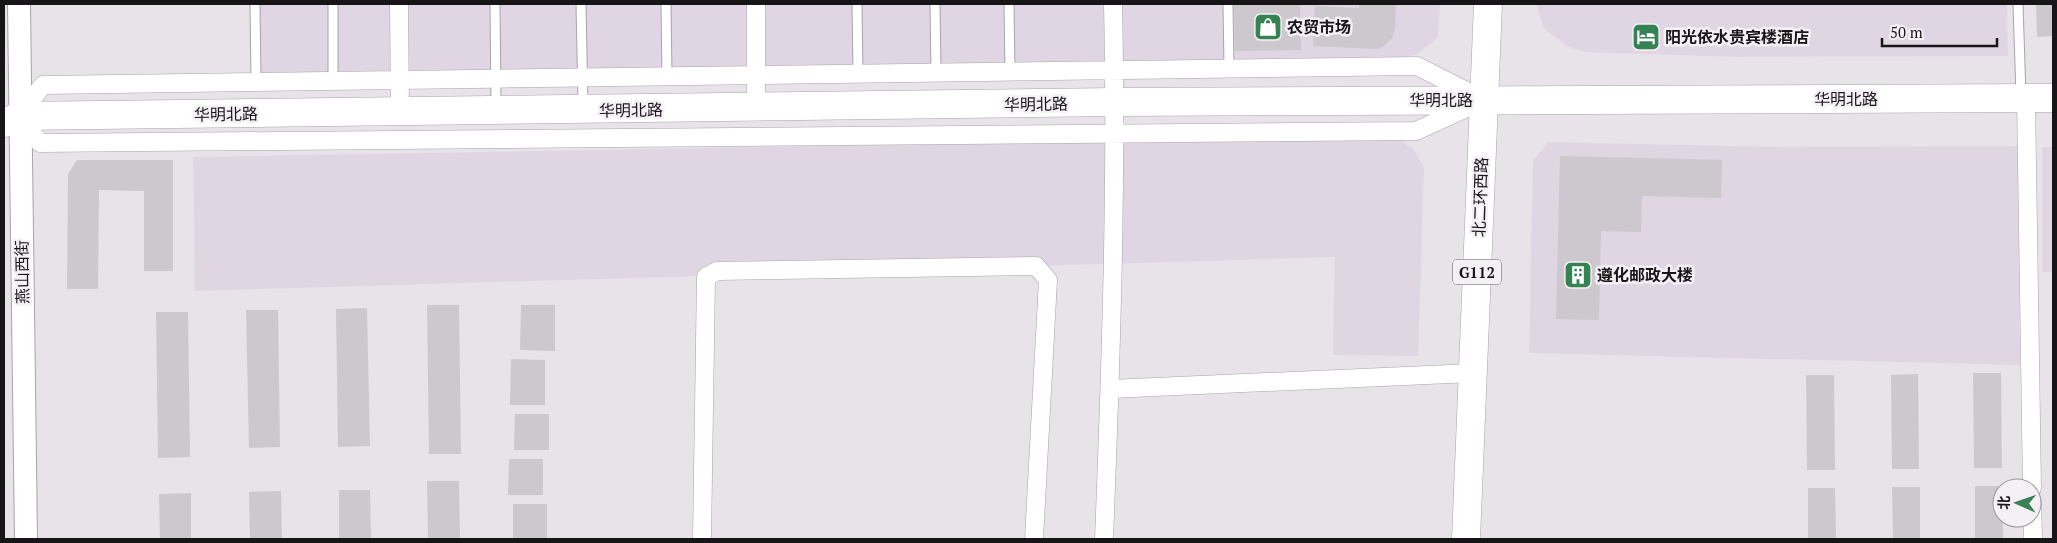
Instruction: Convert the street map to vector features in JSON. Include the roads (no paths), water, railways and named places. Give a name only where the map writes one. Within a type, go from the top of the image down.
[{"type":"main road","name":"北二环西路","points":[[1466,539],[1488,4]]},
{"type":"main road","name":"华明北路","points":[[9,116],[1115,102],[2053,98]]},
{"type":"street","name":"燕山西街","points":[[19,4],[9,116],[26,539]]},
{"type":"street","points":[[399,4],[400,112]]},
{"type":"street","points":[[756,4],[756,108]]},
{"type":"street","points":[[1104,539],[1110,389],[1115,133],[1113,4]]},
{"type":"street","points":[[1417,66],[1484,100],[1416,131],[40,142],[9,116],[43,85],[1417,66]]},
{"type":"street","points":[[2023,98],[2032,478]]},
{"type":"street","points":[[702,539],[706,277],[718,271],[1036,266],[1048,280],[1034,539]]},
{"type":"street","points":[[1110,389],[1473,373]]},
{"type":"lane","points":[[255,4],[256,82]]},
{"type":"lane","points":[[332,4],[332,81]]},
{"type":"lane","points":[[495,4],[496,111]]},
{"type":"lane","points":[[581,4],[583,110]]},
{"type":"lane","points":[[666,4],[668,77]]},
{"type":"lane","points":[[857,4],[858,74]]},
{"type":"lane","points":[[935,4],[936,73]]},
{"type":"lane","points":[[1009,4],[1010,72]]},
{"type":"lane","points":[[1228,4],[1229,69]]},
{"type":"lane","points":[[2018,4],[2023,98]]},
{"type":"place","name":"农贸市场","points":[[1268,27]]},
{"type":"place","name":"阳光依水贵宾楼酒店","points":[[1646,37]]},
{"type":"place","name":"遵化邮政大楼","points":[[1578,275]]}]
